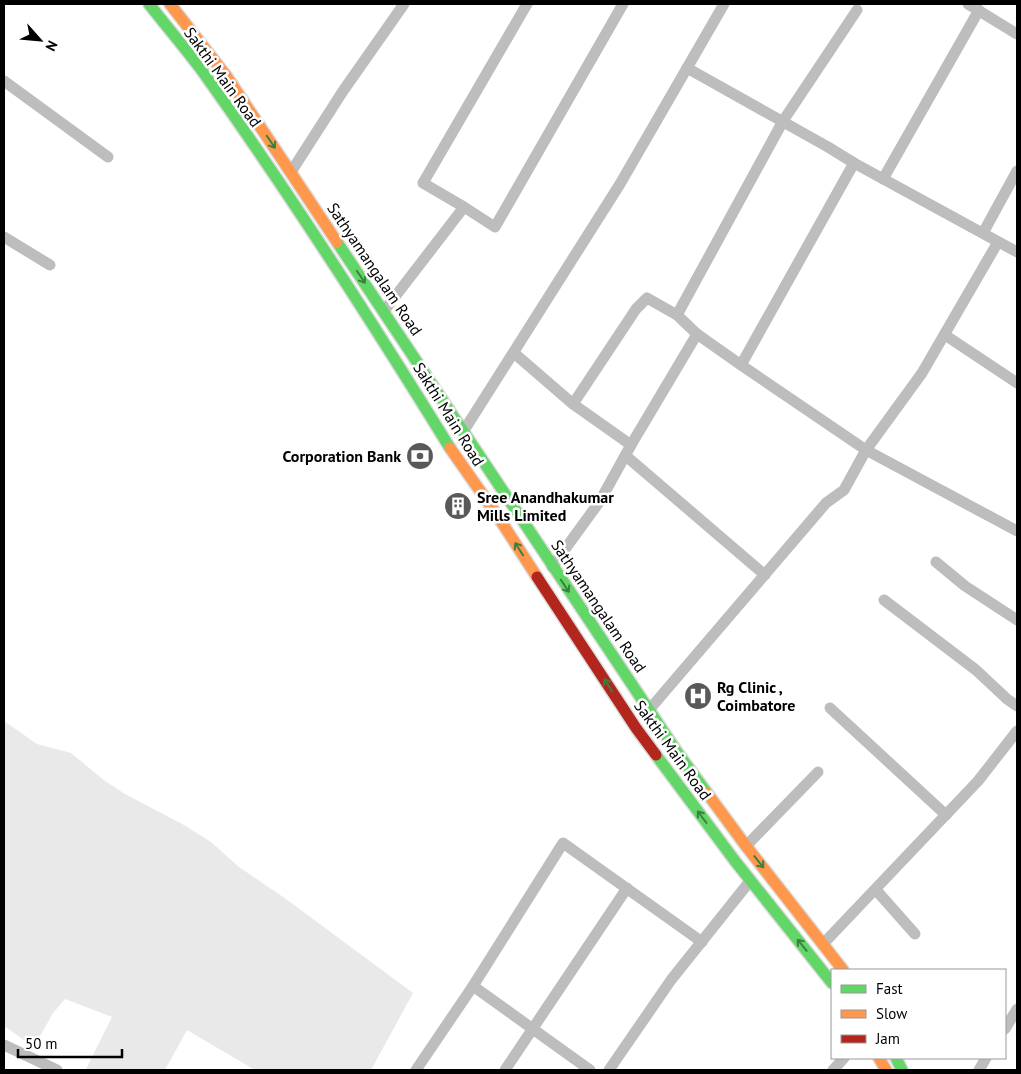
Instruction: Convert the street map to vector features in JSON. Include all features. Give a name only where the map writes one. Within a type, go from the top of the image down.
[{"type":"highway","name":"Sakthi Main Road","points":[[149,4],[202,71],[279,183],[376,328],[452,452],[497,515],[649,746],[750,881],[831,982]]},
{"type":"highway","name":"Sathyamangalam Road","points":[[170,4],[227,77],[552,567],[664,732],[746,846],[842,969]]},
{"type":"highway","points":[[649,746],[664,732]]},
{"type":"highway","points":[[880,1059],[886,1070]]},
{"type":"street","points":[[291,172],[342,91],[404,4]]},
{"type":"street","points":[[526,4],[422,184],[495,227],[622,4]]},
{"type":"street","points":[[463,432],[620,184],[724,4]]},
{"type":"street","points":[[968,4],[1017,34]]},
{"type":"street","points":[[677,315],[783,121],[857,10]]},
{"type":"street","points":[[883,179],[979,10]]},
{"type":"street","points":[[688,68],[854,163],[1017,252]]},
{"type":"street","points":[[4,81],[108,157]]},
{"type":"street","points":[[741,365],[854,163]]},
{"type":"street","points":[[983,233],[1017,171]]},
{"type":"street","points":[[384,312],[464,207]]},
{"type":"street","points":[[4,237],[50,265]]},
{"type":"street","points":[[650,710],[826,503],[844,490],[866,450],[922,373],[998,242]]},
{"type":"street","points":[[573,404],[636,309],[647,298],[677,315],[697,334],[866,450],[1017,531]]},
{"type":"street","points":[[552,567],[600,501],[697,334]]},
{"type":"street","points":[[945,335],[1017,383]]},
{"type":"street","points":[[514,353],[629,450],[765,574]]},
{"type":"street","points":[[936,562],[965,586],[1017,620]]},
{"type":"street","points":[[884,600],[976,670],[1017,706]]},
{"type":"street","points":[[830,708],[946,815]]},
{"type":"street","points":[[824,944],[978,781],[1017,731]]},
{"type":"street","points":[[746,846],[818,772]]},
{"type":"street","points":[[416,1070],[473,986],[563,843],[702,942]]},
{"type":"street","points":[[609,1070],[671,980],[750,881]]},
{"type":"street","points":[[505,1070],[627,888]]},
{"type":"street","points":[[876,890],[915,934]]},
{"type":"street","points":[[473,986],[590,1070]]},
{"type":"street","points":[[1006,1027],[1017,1009]]},
{"type":"street","points":[[4,1045],[57,1070]]},
{"type":"street","points":[[833,1070],[843,1059]]},
{"type":"street","points":[[979,1070],[985,1059]]},
{"type":"shaded area","points":[[4,721],[37,744],[71,753],[105,781],[125,794],[184,825],[211,842],[239,867],[286,899],[413,993],[371,1070],[255,1070],[187,1030],[165,1070],[88,1070],[86,1069],[112,1017],[65,999],[53,1013],[34,1047],[4,1026]]},
{"type":"traffic: fast","points":[[149,4],[203,72],[299,211],[450,448]]},
{"type":"traffic: fast","points":[[337,242],[677,752],[707,793]]},
{"type":"traffic: fast","points":[[656,755],[735,861],[831,982]]},
{"type":"traffic: fast","points":[[896,1059],[902,1070]]},
{"type":"traffic: slow","points":[[170,4],[227,77],[337,242]]},
{"type":"traffic: slow","points":[[450,448],[497,515],[537,577]]},
{"type":"traffic: slow","points":[[707,793],[842,969]]},
{"type":"traffic: slow","points":[[880,1059],[886,1070]]},
{"type":"traffic: jam","points":[[537,577],[636,728],[656,755]]},
{"type":"place","name":"Corporation Bank","points":[[420,456]]},
{"type":"place","name":"Sree Anandhakumar Mills Limited","points":[[458,506]]},
{"type":"place","name":"Rg Clinic , Coimbatore","points":[[698,696]]}]
